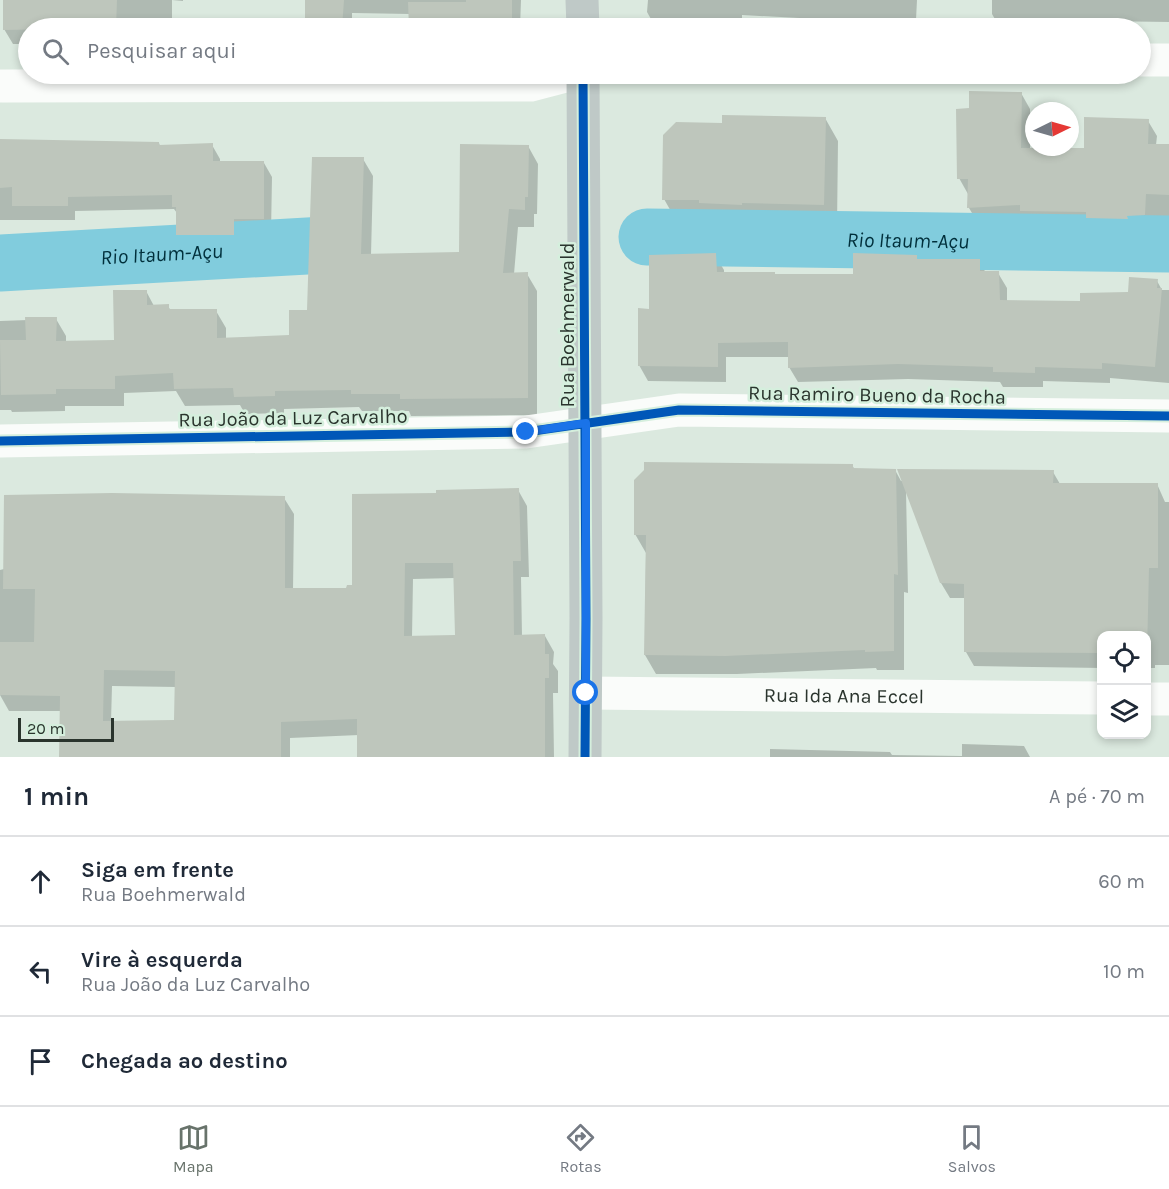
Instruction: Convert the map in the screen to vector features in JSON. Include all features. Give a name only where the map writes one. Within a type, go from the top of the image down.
[{"type":"main road","points":[[582,0],[583,18]]},
{"type":"main road","name":"Rua Boehmerwald","points":[[583,84],[586,423],[585,757]]},
{"type":"street","points":[[1151,60],[1169,60]]},
{"type":"street","points":[[0,86],[535,84]]},
{"type":"street","name":"Rua Ramiro Bueno da Rocha","points":[[586,423],[679,410],[1169,416]]},
{"type":"street","name":"Rua João da Luz Carvalho","points":[[0,441],[526,432],[586,423]]},
{"type":"street","name":"Rua Ida Ana Eccel","points":[[586,693],[1097,698]]},
{"type":"street","points":[[1151,699],[1169,699]]},
{"type":"building","points":[[3,0],[117,0],[116,18],[18,18],[18,30],[3,30]]},
{"type":"building","points":[[305,0],[344,0],[343,18],[305,18]]},
{"type":"building","points":[[466,0],[512,0],[512,18],[409,18],[408,2],[466,2]]},
{"type":"building","points":[[969,91],[1022,92],[1021,148],[1025,148],[1025,156],[1079,156],[1079,148],[1084,148],[1084,117],[1149,119],[1148,144],[1169,144],[1169,195],[1146,194],[1145,215],[1127,216],[1128,219],[1086,218],[1086,212],[1020,211],[1020,205],[967,208],[968,179],[957,179],[956,109],[969,108]]},
{"type":"building","points":[[722,115],[826,117],[824,205],[742,203],[742,205],[699,203],[699,200],[662,200],[663,135],[676,122],[722,123]]},
{"type":"building","points":[[0,139],[159,142],[159,145],[213,143],[213,161],[264,161],[264,219],[234,219],[234,235],[176,235],[176,207],[172,207],[172,195],[68,197],[68,206],[12,206],[12,187],[0,188]]},
{"type":"building","points":[[460,144],[529,145],[528,197],[525,197],[525,210],[509,209],[503,273],[528,272],[528,398],[400,399],[400,394],[351,394],[351,390],[275,391],[275,396],[234,397],[233,388],[174,389],[173,373],[115,376],[115,389],[56,389],[56,394],[1,395],[0,340],[26,340],[25,317],[57,317],[56,341],[114,340],[113,290],[147,290],[147,305],[169,304],[169,309],[217,309],[217,338],[289,335],[289,310],[307,310],[312,157],[364,157],[361,254],[459,252]]},
{"type":"building","points":[[716,253],[717,272],[775,272],[775,274],[853,274],[853,253],[917,255],[917,259],[980,259],[980,271],[999,271],[1000,300],[1080,301],[1080,293],[1128,292],[1129,277],[1158,279],[1157,288],[1162,288],[1155,367],[1102,363],[1102,369],[1035,367],[1035,373],[993,372],[993,367],[898,364],[788,368],[788,342],[718,343],[718,367],[638,366],[638,308],[649,309],[649,255]]},
{"type":"building","points":[[644,462],[853,464],[853,468],[896,469],[898,575],[894,574],[894,651],[865,652],[865,650],[725,656],[644,655],[646,535],[634,535],[634,480],[644,470]]},
{"type":"building","points":[[897,469],[1054,470],[1053,483],[1158,483],[1158,568],[1149,568],[1148,631],[1097,631],[1097,653],[964,652],[964,584],[940,583]]},
{"type":"building","points":[[519,488],[521,561],[513,561],[514,635],[545,634],[545,654],[549,654],[549,678],[545,678],[545,757],[357,757],[357,719],[281,722],[281,757],[59,757],[60,696],[0,695],[0,642],[34,642],[35,589],[3,589],[4,495],[112,493],[285,496],[285,588],[346,588],[347,585],[352,585],[352,494],[436,493],[436,490]],"holes":[[[405,563],[453,563],[455,635],[404,636]],[[104,670],[175,671],[174,720],[103,721]]]},
{"type":"waterway","name":"Rio Itaum-Açu","points":[[647,237],[1169,244]]},
{"type":"waterway","name":"Rio Itaum-Açu","points":[[0,263],[325,245]]},
{"type":"cycle path","points":[[583,84],[585,757]]},
{"type":"cycle path","points":[[0,441],[526,432],[679,410],[1169,416]]},
{"type":"route","points":[[526,432],[586,423],[586,693]]}]
